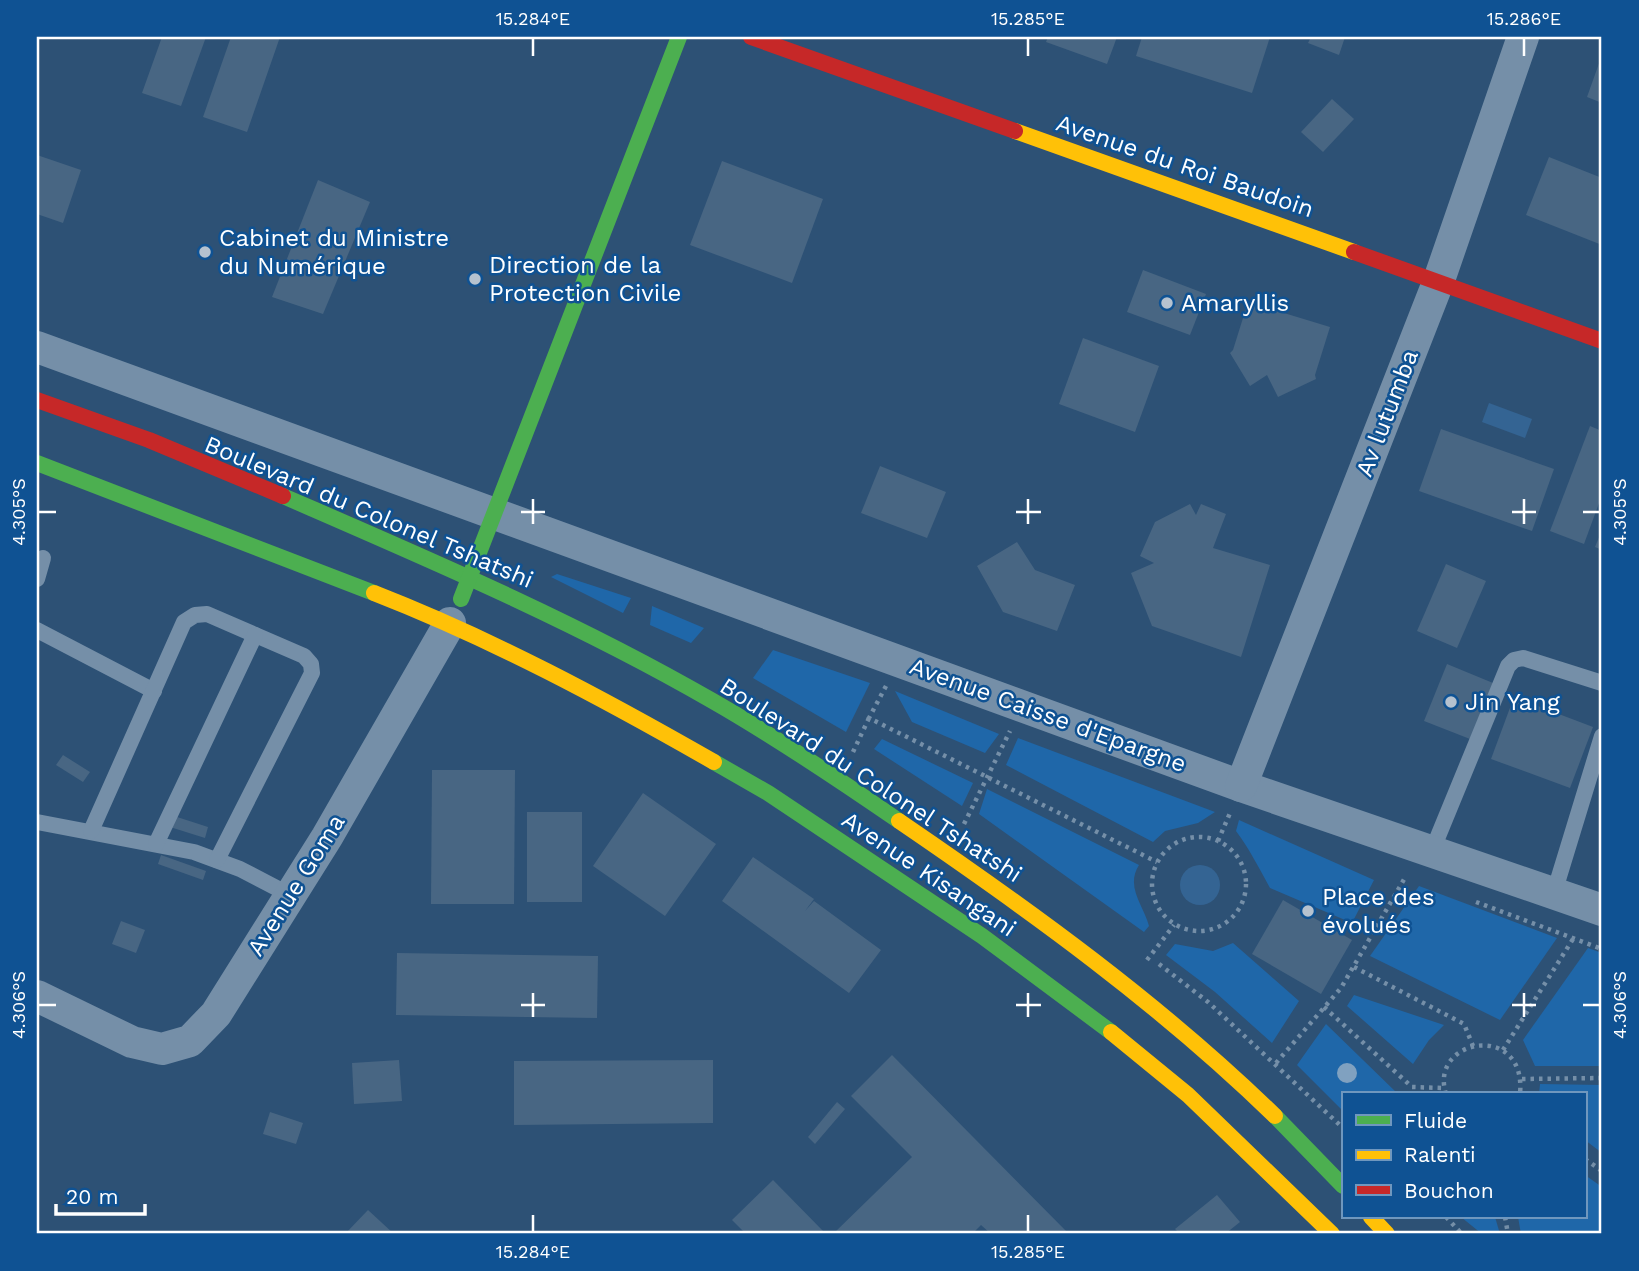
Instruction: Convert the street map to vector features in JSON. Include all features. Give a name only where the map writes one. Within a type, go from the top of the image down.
[{"type":"street","name":"Avenue Goma","points":[[37,996],[132,1042],[162,1049],[190,1041],[216,1014],[290,895],[450,623],[472,577],[678,37]]},
{"type":"street","name":"Avenue du Roi Baudoin","points":[[751,37],[1438,280],[1602,341]]},
{"type":"street","name":"Av lutumba","points":[[1242,801],[1438,280],[1523,37]]},
{"type":"street","name":"Avenue Caisse d'Epargne","points":[[37,347],[496,513],[1242,801],[1432,852],[1602,910]]},
{"type":"street","name":"Boulevard du Colonel Tshatshi","points":[[37,400],[261,486],[472,577],[608,645],[760,729],[1047,922],[1128,985],[1283,1120],[1342,1185]]},
{"type":"street","points":[[37,463],[450,623]]},
{"type":"street","name":"Avenue Kisangani","points":[[450,623],[625,711],[768,793],[982,936],[1075,1003],[1188,1095],[1332,1234]]},
{"type":"street","points":[[1372,1218],[1387,1234]]},
{"type":"lane","points":[[37,579],[43,558]]},
{"type":"lane","points":[[91,831],[184,622],[195,615],[207,614],[304,656],[311,663],[312,673],[217,860]]},
{"type":"lane","points":[[37,630],[154,691]]},
{"type":"lane","points":[[156,844],[255,635]]},
{"type":"lane","points":[[1432,852],[1508,666],[1514,660],[1523,658],[1602,683]]},
{"type":"lane","points":[[1555,893],[1602,736]]},
{"type":"lane","points":[[37,822],[156,844],[217,860],[290,895]]},
{"type":"path","points":[[888,681],[869,718],[1157,862]]},
{"type":"path","points":[[998,726],[1024,735]]},
{"type":"path","points":[[962,827],[1011,731]]},
{"type":"path","points":[[1218,806],[1242,801]]},
{"type":"path","points":[[1206,837],[1230,848],[1244,868],[1247,881],[1241,906],[1224,925],[1199,931],[1174,925],[1156,906],[1152,893],[1151,881],[1157,862],[1169,847],[1180,840],[1206,837]]},
{"type":"path","points":[[1276,1063],[1354,967],[1405,875],[1418,880]]},
{"type":"path","points":[[1470,900],[1602,949]]},
{"type":"path","points":[[1128,985],[1174,925]]},
{"type":"path","points":[[1503,1051],[1573,939]]},
{"type":"path","points":[[1149,957],[1208,1002],[1342,1127]]},
{"type":"path","points":[[1354,967],[1464,1024],[1473,1046]]},
{"type":"path","points":[[1324,1007],[1412,1087],[1444,1088]]},
{"type":"path","points":[[1445,1092],[1444,1073],[1452,1059],[1473,1046],[1494,1046],[1503,1051],[1517,1065],[1522,1079],[1520,1092]]},
{"type":"path","points":[[1522,1079],[1602,1078]]},
{"type":"path","points":[[1586,1160],[1602,1171]]},
{"type":"path","points":[[1447,1218],[1462,1234]]},
{"type":"shaded area","points":[[1489,403],[1532,419],[1525,438],[1482,422]]},
{"type":"shaded area","points":[[557,574],[631,598],[623,613],[551,577]]},
{"type":"shaded area","points":[[652,606],[704,628],[691,643],[650,625]]},
{"type":"shaded area","points":[[773,650],[870,683],[846,732],[753,678]]},
{"type":"shaded area","points":[[895,691],[999,734],[985,753],[912,722]]},
{"type":"shaded area","points":[[1018,738],[1215,812],[1198,823],[1165,831],[1153,842],[1006,765]]},
{"type":"shaded area","points":[[882,739],[973,783],[962,806],[874,749]]},
{"type":"shaded area","points":[[987,789],[1139,865],[1134,881],[1149,926],[1144,932],[979,814]]},
{"type":"shaded area","points":[[1239,820],[1374,880],[1352,923],[1270,888],[1236,831]]},
{"type":"shaded area","points":[[1200,865],[1214,871],[1220,885],[1214,899],[1200,905],[1186,899],[1180,885],[1186,871]]},
{"type":"shaded area","points":[[1419,886],[1557,938],[1500,1020],[1370,956]]},
{"type":"shaded area","points":[[1233,943],[1299,1001],[1272,1043],[1215,992],[1166,955],[1175,944],[1213,951]]},
{"type":"shaded area","points":[[1588,948],[1602,953],[1602,1066],[1535,1066],[1523,1040]]},
{"type":"shaded area","points":[[1354,995],[1444,1025],[1429,1040],[1413,1064],[1347,1006]]},
{"type":"shaded area","points":[[1326,1024],[1396,1092],[1342,1092],[1342,1110],[1297,1065]]},
{"type":"shaded area","points":[[1540,1084],[1602,1085],[1602,1153],[1586,1141],[1586,1092],[1539,1092]]},
{"type":"shaded area","points":[[1586,1176],[1602,1187],[1602,1234],[1521,1234],[1518,1218],[1586,1218]]},
{"type":"shaded area","points":[[1462,1218],[1495,1218],[1500,1234],[1482,1234]]},
{"type":"building","points":[[162,37],[206,37],[181,106],[142,93]]},
{"type":"building","points":[[231,37],[280,37],[247,132],[203,117]]},
{"type":"building","points":[[1048,37],[1117,37],[1107,64],[1046,42]]},
{"type":"building","points":[[1142,37],[1270,37],[1252,93],[1136,56]]},
{"type":"building","points":[[1311,37],[1345,37],[1339,55],[1308,43]]},
{"type":"building","points":[[1602,55],[1602,103],[1587,97]]},
{"type":"building","points":[[1332,99],[1354,119],[1323,152],[1301,132]]},
{"type":"building","points":[[37,155],[81,170],[63,223],[37,214]]},
{"type":"building","points":[[1549,157],[1602,178],[1602,245],[1526,215]]},
{"type":"building","points":[[722,161],[823,199],[792,283],[690,245]]},
{"type":"building","points":[[318,180],[370,202],[323,314],[272,297]]},
{"type":"building","name":"Amaryllis","points":[[1143,270],[1206,294],[1190,335],[1127,312]]},
{"type":"building","points":[[1248,302],[1330,327],[1316,379],[1278,397],[1267,375],[1250,386],[1230,353]]},
{"type":"building","points":[[1083,338],[1159,366],[1135,432],[1059,404]]},
{"type":"building","points":[[1590,426],[1602,431],[1602,495],[1584,544],[1550,531]]},
{"type":"building","points":[[1441,429],[1554,469],[1532,531],[1419,491]]},
{"type":"building","points":[[880,466],[946,492],[927,538],[861,513]]},
{"type":"building","points":[[1190,504],[1196,515],[1201,504],[1226,514],[1213,548],[1270,565],[1241,657],[1152,626],[1131,573],[1154,563],[1140,556],[1155,522]]},
{"type":"building","points":[[1602,530],[1602,550],[1595,547]]},
{"type":"building","points":[[1017,542],[1035,570],[1075,585],[1057,631],[1003,612],[977,566]]},
{"type":"building","points":[[1446,564],[1486,581],[1457,648],[1417,631]]},
{"type":"building","points":[[1447,664],[1493,683],[1470,739],[1424,721]]},
{"type":"building","points":[[1514,697],[1593,727],[1570,788],[1491,759]]},
{"type":"building","points":[[63,755],[90,772],[83,782],[56,765]]},
{"type":"building","points":[[432,770],[515,770],[514,904],[431,904]]},
{"type":"building","points":[[643,793],[716,844],[665,916],[593,866]]},
{"type":"building","points":[[527,812],[582,812],[582,902],[527,902]]},
{"type":"building","points":[[174,816],[208,827],[205,838],[170,827]]},
{"type":"building","points":[[161,855],[206,871],[203,880],[158,864]]},
{"type":"building","points":[[753,857],[814,899],[805,911],[814,901],[881,950],[849,993],[722,901]]},
{"type":"building","points":[[1283,900],[1352,940],[1321,994],[1252,954]]},
{"type":"building","points":[[121,921],[145,930],[136,953],[112,944]]},
{"type":"building","points":[[397,953],[598,956],[597,1018],[396,1015]]},
{"type":"building","points":[[892,1055],[1069,1234],[991,1234],[981,1225],[972,1234],[833,1234],[912,1157],[851,1096]]},
{"type":"building","points":[[399,1060],[402,1101],[354,1104],[352,1063]]},
{"type":"building","points":[[713,1060],[713,1123],[514,1125],[514,1061]]},
{"type":"building","points":[[837,1102],[845,1109],[815,1144],[808,1137]]},
{"type":"building","points":[[270,1112],[303,1123],[296,1144],[263,1134]]},
{"type":"building","points":[[773,1180],[826,1234],[746,1234],[732,1220]]},
{"type":"building","points":[[1217,1195],[1240,1222],[1225,1234],[1180,1234],[1175,1229]]},
{"type":"building","points":[[368,1210],[394,1234],[345,1234]]},
{"type":"traffic: fast","points":[[461,599],[679,37]]},
{"type":"traffic: fast","points":[[37,463],[374,593]]},
{"type":"traffic: fast","points":[[283,496],[554,617],[659,671],[759,729],[899,821]]},
{"type":"traffic: fast","points":[[714,762],[768,793],[982,936],[1111,1032]]},
{"type":"traffic: fast","points":[[1275,1116],[1342,1185]]},
{"type":"traffic: slow","points":[[1015,131],[1354,252]]},
{"type":"traffic: slow","points":[[374,593],[547,671],[714,762]]},
{"type":"traffic: slow","points":[[899,821],[1094,961],[1187,1036],[1275,1116]]},
{"type":"traffic: slow","points":[[1111,1032],[1188,1095],[1332,1234]]},
{"type":"traffic: slow","points":[[1372,1218],[1387,1234]]},
{"type":"traffic: jam","points":[[751,37],[1015,131]]},
{"type":"traffic: jam","points":[[1354,252],[1602,341]]},
{"type":"traffic: jam","points":[[37,400],[149,440],[283,496]]},
{"type":"place","name":"Cabinet du Ministre du Numérique","points":[[205,252]]},
{"type":"place","name":"Direction de la Protection Civile","points":[[475,279]]},
{"type":"place","name":"Amaryllis","points":[[1167,303]]},
{"type":"place","name":"Jin Yang","points":[[1451,702]]},
{"type":"place","name":"Place des évolués","points":[[1308,911]]}]
